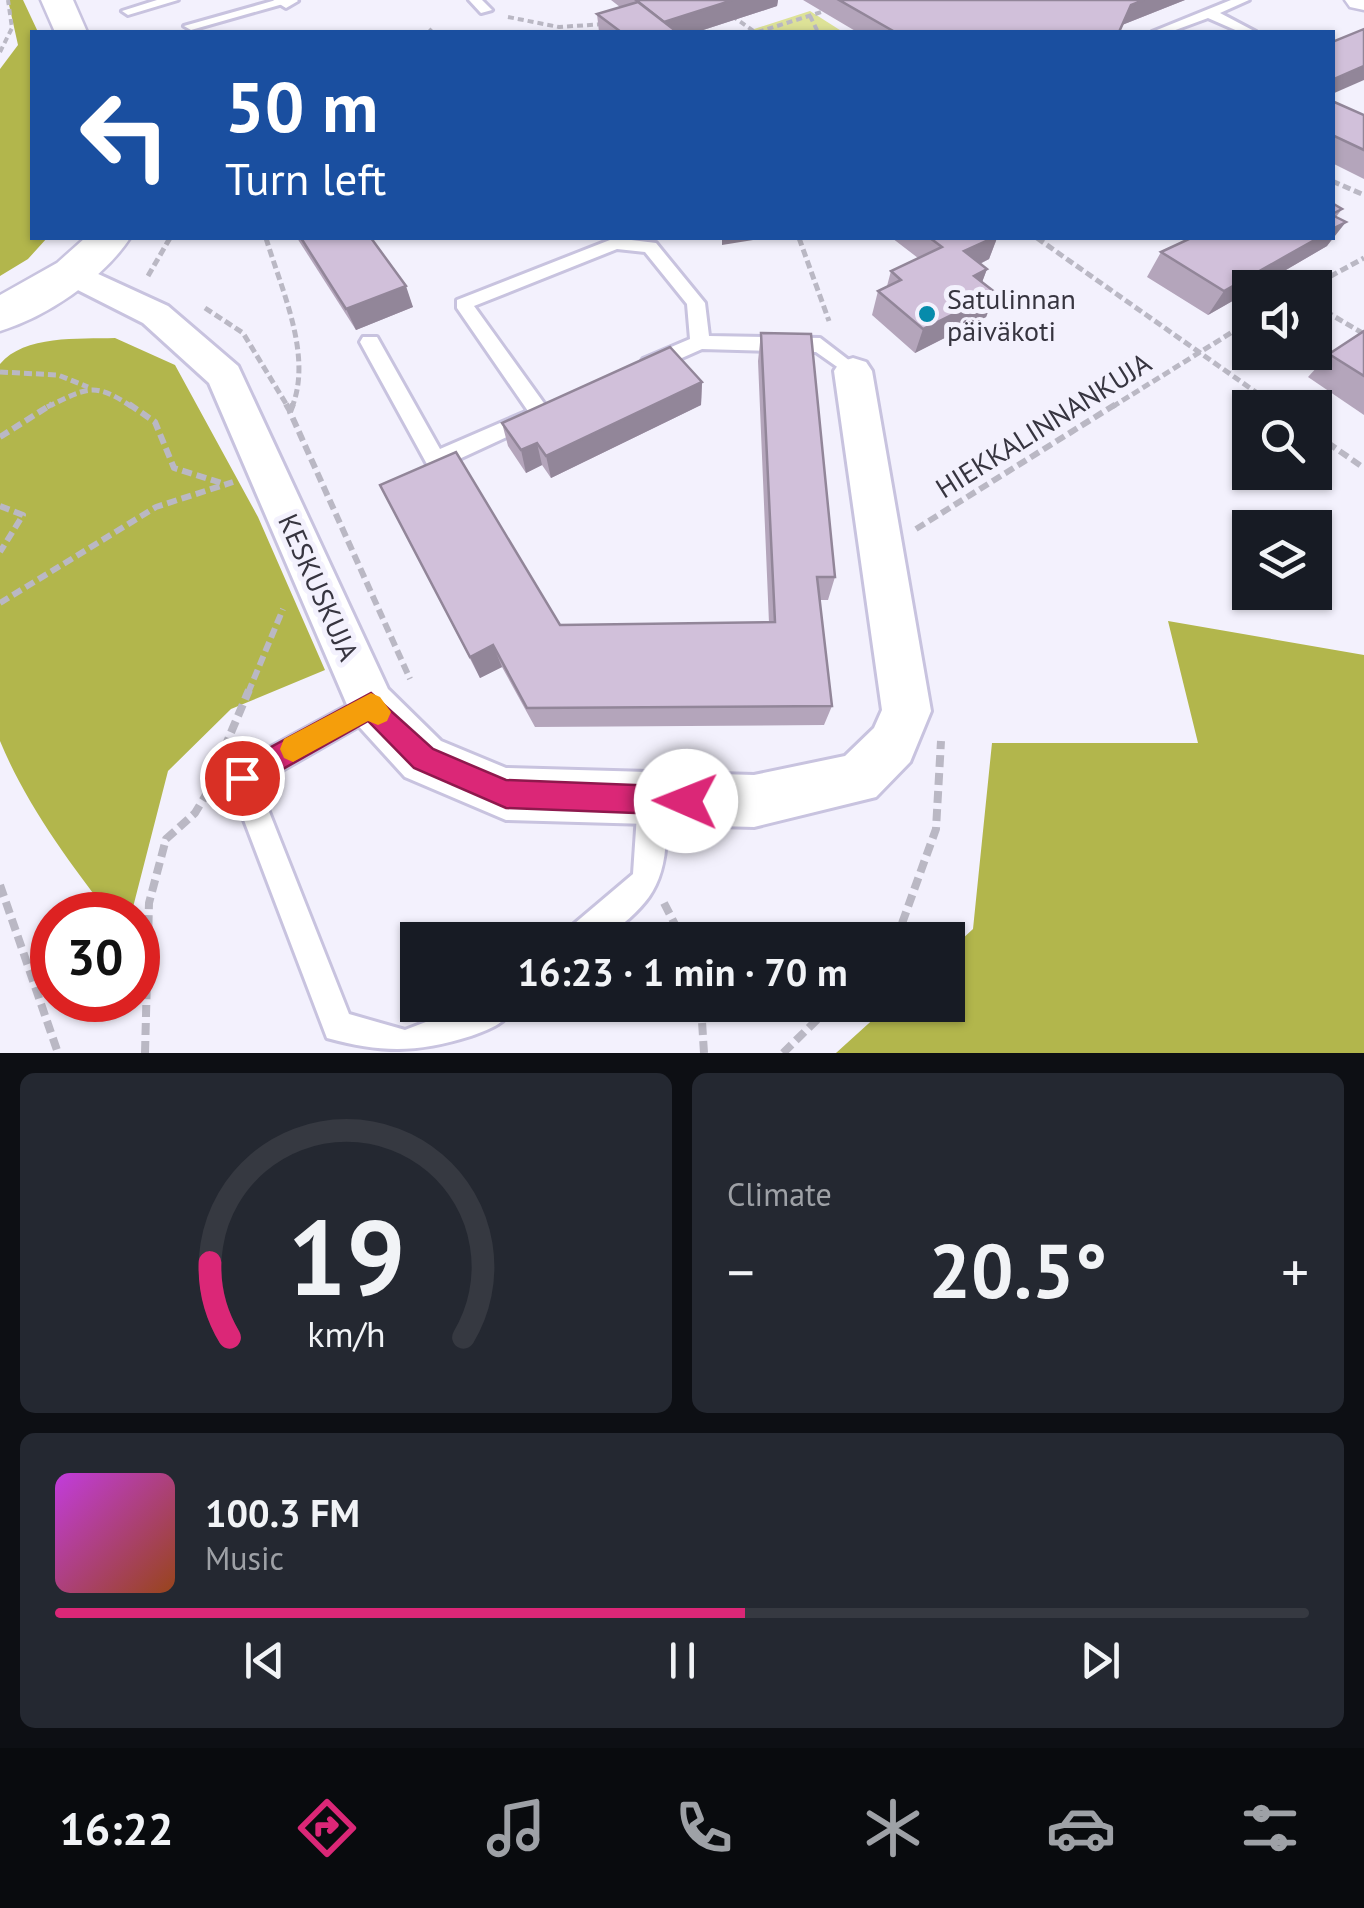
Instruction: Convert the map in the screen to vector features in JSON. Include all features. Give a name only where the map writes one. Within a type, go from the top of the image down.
[{"type":"street","points":[[56,0],[70,30]]},
{"type":"street","points":[[0,315],[72,274],[107,240]]},
{"type":"street","name":"KESKUSKUJA","points":[[72,274],[123,296],[190,336],[225,376],[292,474],[371,706],[423,759],[506,794],[754,801],[858,779],[892,745],[907,711],[852,371]]},
{"type":"lane","points":[[128,11],[172,0]]},
{"type":"lane","points":[[191,26],[287,0]]},
{"type":"lane","points":[[1164,30],[1243,0]]},
{"type":"lane","points":[[1209,13],[1246,30]]},
{"type":"lane","points":[[370,342],[436,460],[548,409],[464,304],[615,243],[650,247],[696,303],[700,342]]},
{"type":"lane","points":[[633,372],[700,342],[820,345],[852,371]]},
{"type":"lane","points":[[371,706],[242,778],[338,1026],[405,1046],[469,1022]]},
{"type":"lane","points":[[603,922],[641,893],[652,870],[652,800]]},
{"type":"path","points":[[0,52],[12,28],[8,0]]},
{"type":"path","points":[[480,5],[559,27],[582,28],[616,20]]},
{"type":"path","points":[[764,30],[844,5]]},
{"type":"path","points":[[725,11],[754,30]]},
{"type":"path","points":[[810,16],[817,30]]},
{"type":"path","points":[[1335,182],[1364,194]]},
{"type":"path","points":[[267,240],[298,354],[297,400],[290,412],[292,474],[415,690]]},
{"type":"path","points":[[800,240],[836,342],[852,371]]},
{"type":"path","points":[[1041,240],[1253,390]]},
{"type":"path","points":[[1332,275],[1364,258]]},
{"type":"path","points":[[1332,315],[1364,334]]},
{"type":"path","name":"HIEKKALINNANKUJA","points":[[909,533],[1232,331]]},
{"type":"path","points":[[0,372],[58,375],[110,392],[156,422],[174,468],[224,484]]},
{"type":"path","points":[[0,437],[32,414],[89,387]]},
{"type":"path","points":[[1332,446],[1364,468]]},
{"type":"path","points":[[0,603],[36,577],[156,507],[224,484],[292,474]]},
{"type":"path","points":[[0,506],[12,507],[23,515],[0,552]]},
{"type":"path","points":[[902,922],[936,828],[943,756],[940,736]]},
{"type":"path","points":[[0,886],[58,1053]]},
{"type":"path","points":[[702,1022],[704,1053]]},
{"type":"path","points":[[783,1053],[815,1022]]},
{"type":"green space","points":[[810,11],[840,30],[751,30]]},
{"type":"shaded area","points":[[8,0],[23,0],[37,30],[30,30],[30,240],[45,240],[28,259],[0,276],[0,69],[18,45]]},
{"type":"shaded area","points":[[115,338],[175,365],[258,517],[325,670],[231,709],[168,771],[137,892],[92,892],[35,810],[0,741],[0,364],[23,348],[69,339]]},
{"type":"shaded area","points":[[1168,621],[1364,655],[1364,1053],[836,1053],[870,1022],[965,1022],[965,936],[973,929],[992,743],[1198,743]]},
{"type":"building","points":[[636,0],[733,0],[664,22]]},
{"type":"building","points":[[839,0],[1144,0],[1131,5],[1120,30],[892,30]]},
{"type":"building","points":[[638,2],[674,30],[618,30],[597,14]]},
{"type":"building","points":[[1364,29],[1364,66],[1335,79],[1335,41]]},
{"type":"building","points":[[1335,102],[1364,115],[1364,150],[1335,136]]},
{"type":"building","points":[[302,240],[372,240],[406,286],[346,309]]},
{"type":"building","points":[[933,240],[989,240],[964,251],[987,269],[974,276],[996,293],[923,329],[878,291],[901,280],[891,271],[942,247]]},
{"type":"building","points":[[1187,240],[1314,240],[1261,270],[1232,270],[1232,286],[1224,291],[1161,252]]},
{"type":"building","points":[[1364,331],[1364,376],[1332,356],[1332,352]]},
{"type":"building","points":[[761,333],[811,334],[835,577],[817,577],[832,706],[527,708],[493,645],[470,657],[380,485],[456,452],[560,625],[775,622]]},
{"type":"building","points":[[670,347],[702,382],[546,456],[537,443],[521,450],[502,423]]},
{"type":"slow traffic","points":[[293,749],[371,706],[378,712]]},
{"type":"place","name":"Satulinnan päiväkoti","points":[[927,314]]},
{"type":"route","points":[[242,778],[371,706],[423,759],[506,794],[686,801]]}]
